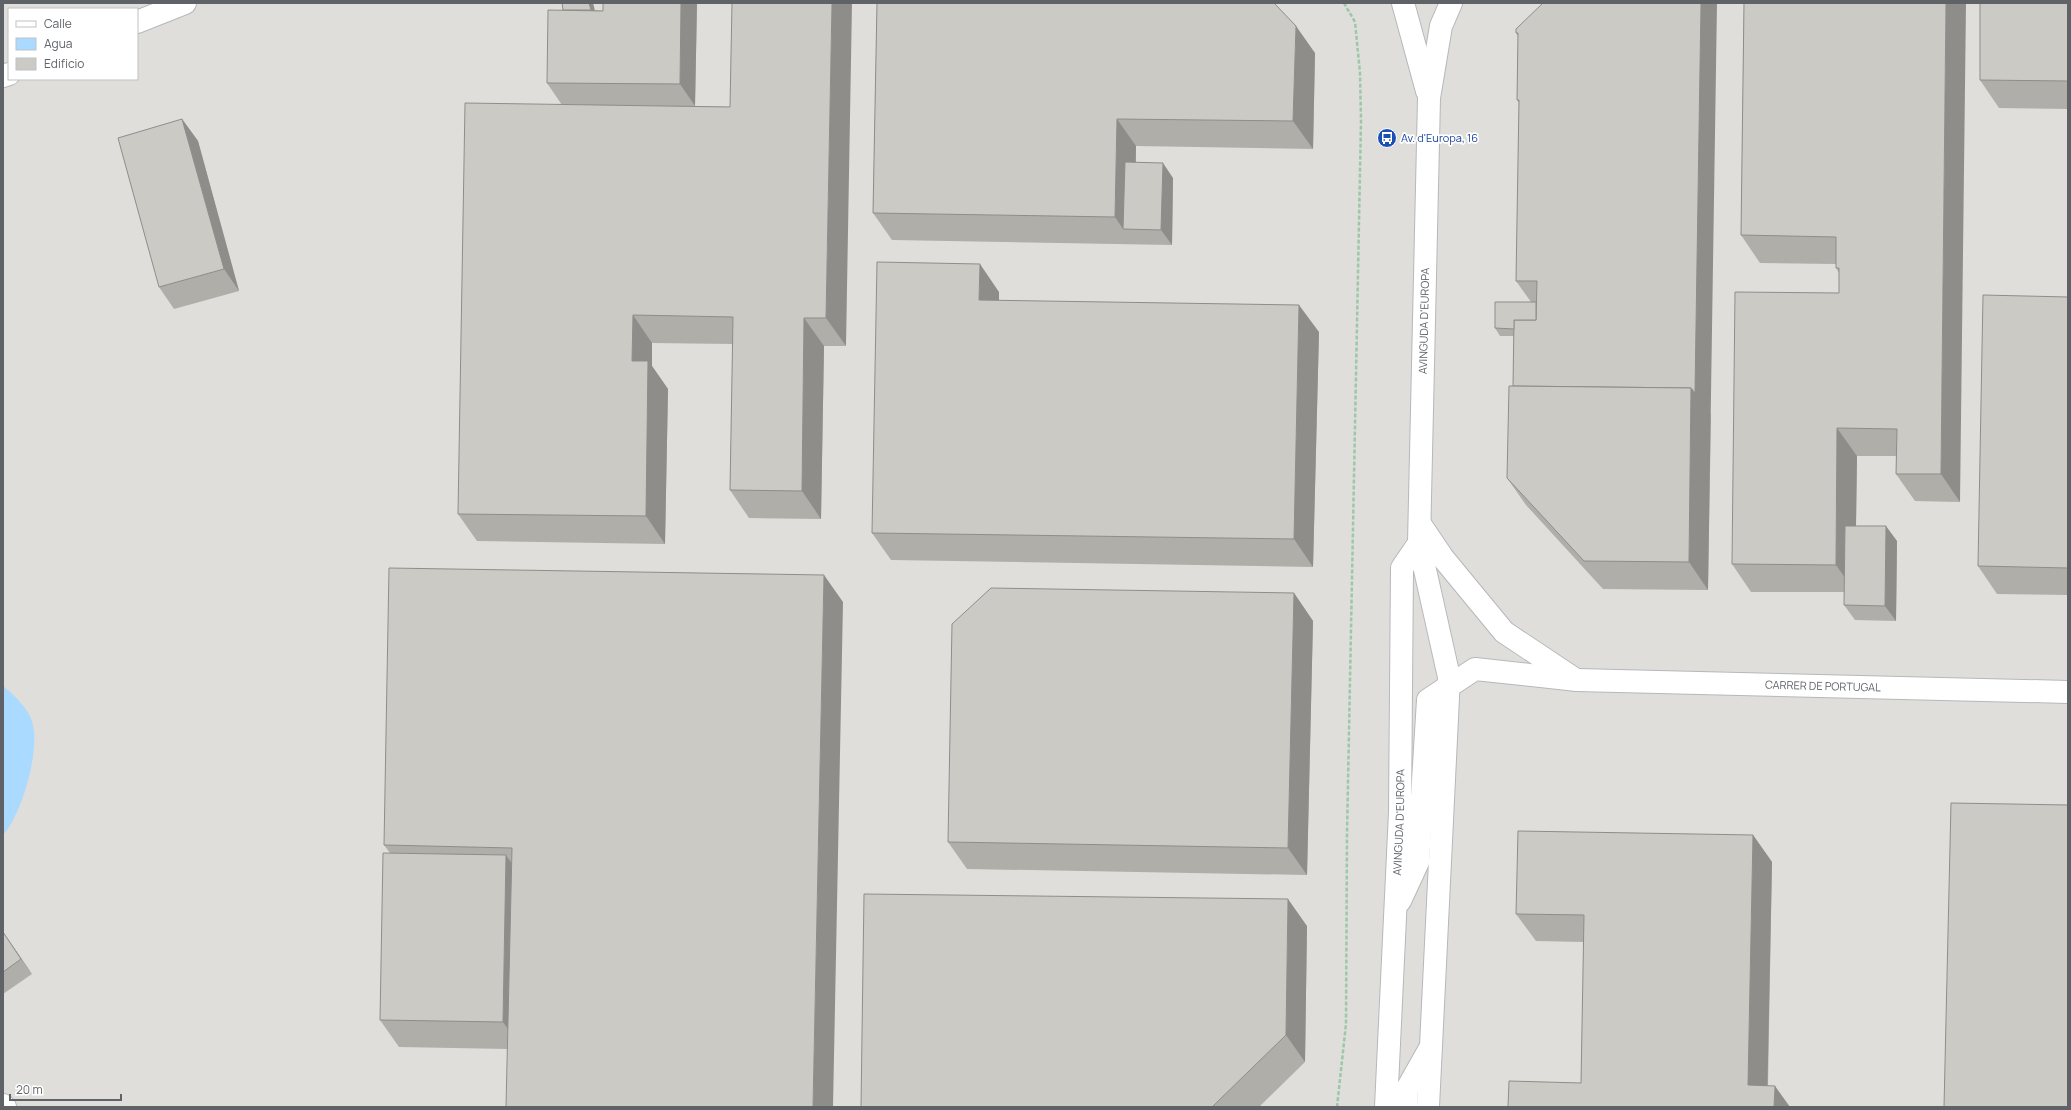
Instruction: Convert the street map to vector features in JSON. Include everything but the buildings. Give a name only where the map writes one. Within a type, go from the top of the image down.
[{"type":"street","points":[[138,22],[185,3]]},
{"type":"street","name":"AVINGUDA D'EUROPA","points":[[1403,3],[1429,98]]},
{"type":"street","name":"AVINGUDA D'EUROPA","points":[[1428,1107],[1449,677],[1419,534],[1429,98],[1442,26],[1451,3]]},
{"type":"street","points":[[1419,534],[1443,558],[1504,632],[1577,680]]},
{"type":"street","name":"AVINGUDA D'EUROPA","points":[[1386,1107],[1400,812],[1402,568],[1419,534]]},
{"type":"street","name":"CARRER DE PORTUGAL","points":[[1395,911],[1418,862],[1428,700],[1475,669],[1577,680],[2068,692]]},
{"type":"street","points":[[1406,1107],[1407,1089],[1431,1048]]},
{"type":"path","points":[[1337,1107],[1346,1024],[1347,833],[1361,120],[1360,73],[1355,22],[1344,3]]},
{"type":"shaded area","points":[[3,3],[2068,3],[2068,1107],[3,1107]]},
{"type":"water","points":[[3,686],[16,697],[30,716],[34,733],[34,748],[32,764],[23,797],[17,812],[3,835]]},
{"type":"place","name":"Av. d'Europa, 16","points":[[1387,138]]}]
